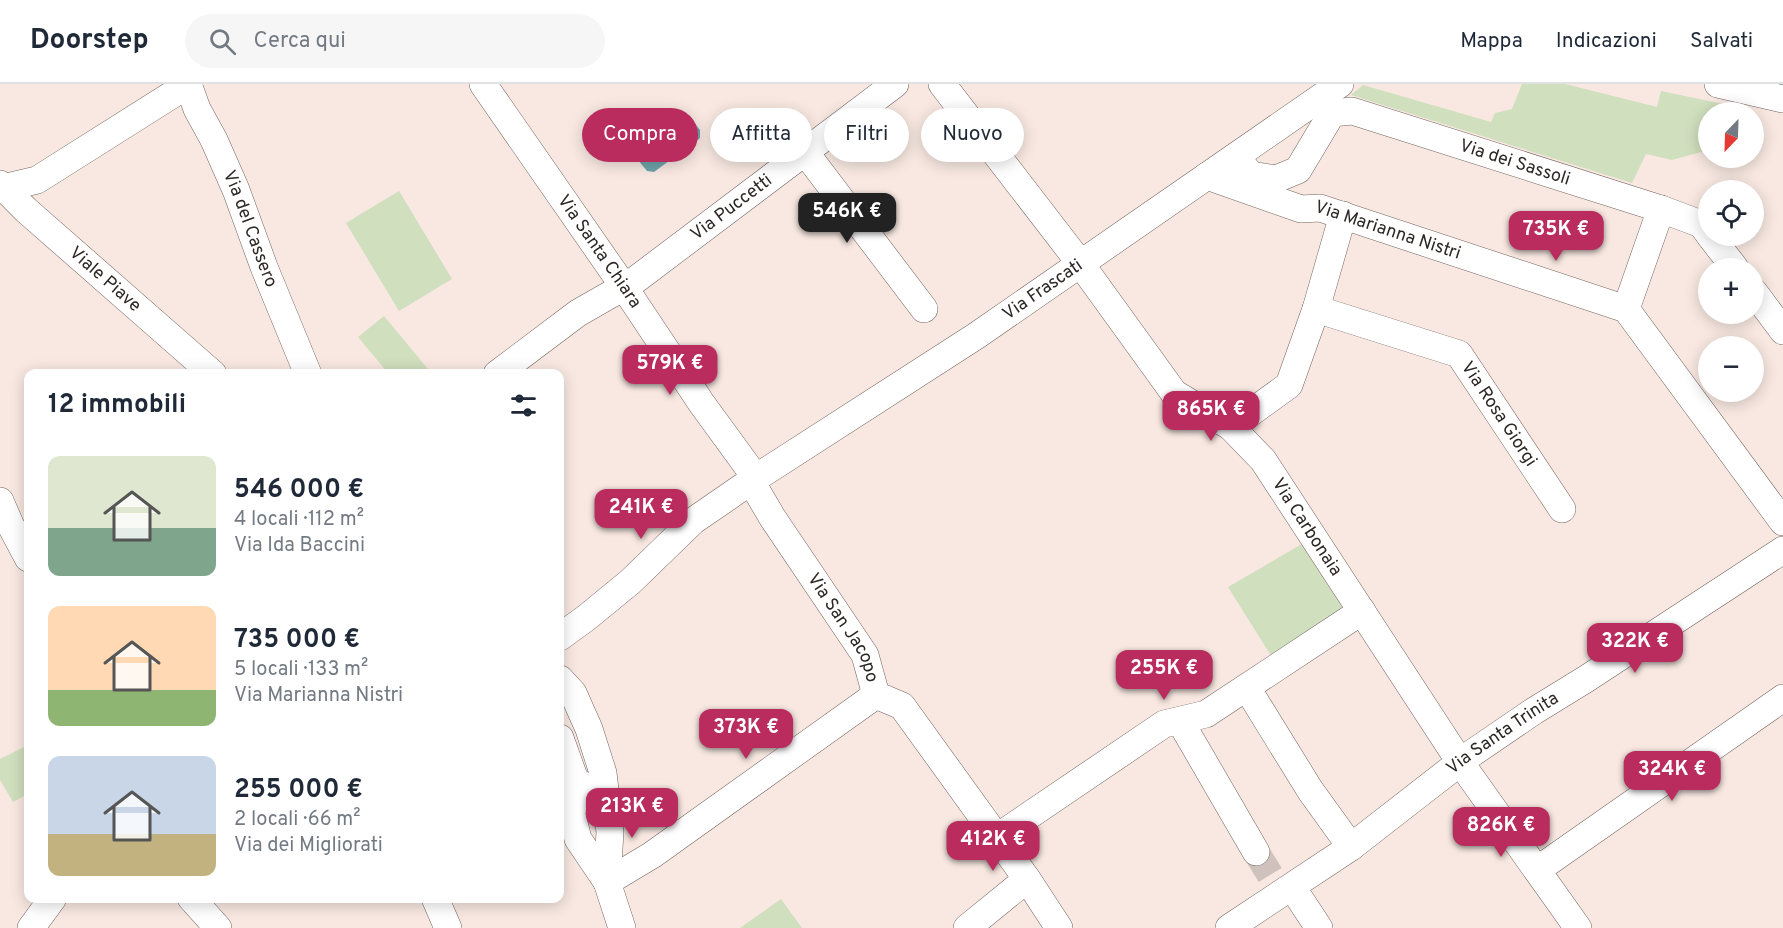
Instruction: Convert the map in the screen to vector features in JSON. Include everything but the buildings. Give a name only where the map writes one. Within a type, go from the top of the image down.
[{"type":"street","points":[[1,186],[37,180],[189,84]]},
{"type":"street","name":"Via del Cassero","points":[[189,84],[197,109],[214,140],[236,190],[264,267],[306,369]]},
{"type":"street","name":"Via Santa Chiara","points":[[483,84],[624,287],[753,480]]},
{"type":"street","name":"Via Puccetti","points":[[812,147],[895,84]]},
{"type":"street","name":"Via Carbonaia","points":[[942,84],[1080,263],[1174,393],[1231,427],[1263,460],[1461,762],[1578,928]]},
{"type":"street","points":[[1718,84],[1783,99]]},
{"type":"street","name":"Via Frascati","points":[[564,634],[630,582],[693,521],[976,336],[1335,88]]},
{"type":"street","name":"Via dei Sassoli","points":[[1298,170],[1332,113],[1352,111],[1661,209],[1698,223]]},
{"type":"street","points":[[1231,427],[1288,386],[1316,309],[1331,211],[1304,185],[1298,170],[1276,179],[1251,175],[1236,157]]},
{"type":"street","points":[[812,161],[924,309]]},
{"type":"street","name":"Via Puccetti","points":[[504,369],[578,314],[624,287],[792,162]]},
{"type":"street","name":"Via Marianna Nistri","points":[[1207,176],[1301,209],[1331,211],[1626,309]]},
{"type":"street","name":"Viale Piave","points":[[1,186],[207,369]]},
{"type":"street","points":[[1661,209],[1626,309],[1783,522]]},
{"type":"street","name":"Via dei Sassoli","points":[[1719,246],[1728,258]]},
{"type":"street","points":[[1764,305],[1783,331]]},
{"type":"street","name":"Via Rosa Giorgi","points":[[1316,309],[1459,354],[1562,509]]},
{"type":"street","name":"Via San Jacopo","points":[[753,480],[772,517],[866,655],[876,695],[902,706],[1027,879],[1059,928]]},
{"type":"street","points":[[3,518],[24,552]]},
{"type":"street","name":"Via Santa Trinita","points":[[1232,927],[1284,889],[1351,847],[1461,762],[1534,711],[1783,550]]},
{"type":"street","points":[[996,838],[1164,724],[1206,714],[1362,611]]},
{"type":"street","points":[[564,683],[573,693],[589,729],[603,773],[610,832],[607,882]]},
{"type":"street","points":[[1247,688],[1310,790],[1351,847]]},
{"type":"street","points":[[607,882],[641,861],[876,695]]},
{"type":"street","points":[[1537,870],[1783,698]]},
{"type":"street","points":[[1180,721],[1256,852]]},
{"type":"street","points":[[564,749],[575,780],[572,815],[578,839],[607,882],[622,928]]},
{"type":"street","points":[[575,780],[606,798]]},
{"type":"street","points":[[967,928],[1027,879]]},
{"type":"street","points":[[1284,889],[1319,928]]},
{"type":"street","points":[[33,927],[50,903]]},
{"type":"street","points":[[196,903],[218,928]]},
{"type":"street","points":[[437,903],[447,928]]},
{"type":"green space","points":[[1522,84],[1565,84],[1657,107],[1661,91],[1714,102],[1698,102],[1698,153],[1672,160],[1646,154],[1632,183],[1351,95],[1363,85],[1491,122],[1495,113],[1512,109]]},
{"type":"green space","points":[[399,191],[452,279],[399,311],[346,223]]},
{"type":"green space","points":[[384,316],[428,369],[385,369],[358,337]]},
{"type":"green space","points":[[1302,544],[1348,616],[1275,662],[1228,587]]},
{"type":"green space","points":[[24,747],[24,796],[13,802],[0,780],[0,759]]},
{"type":"green space","points":[[781,899],[802,928],[740,928]]},
{"type":"water","points":[[640,162],[668,162],[654,172],[647,171]]},
{"type":"tunnel","points":[[1256,852],[1277,886]]}]
